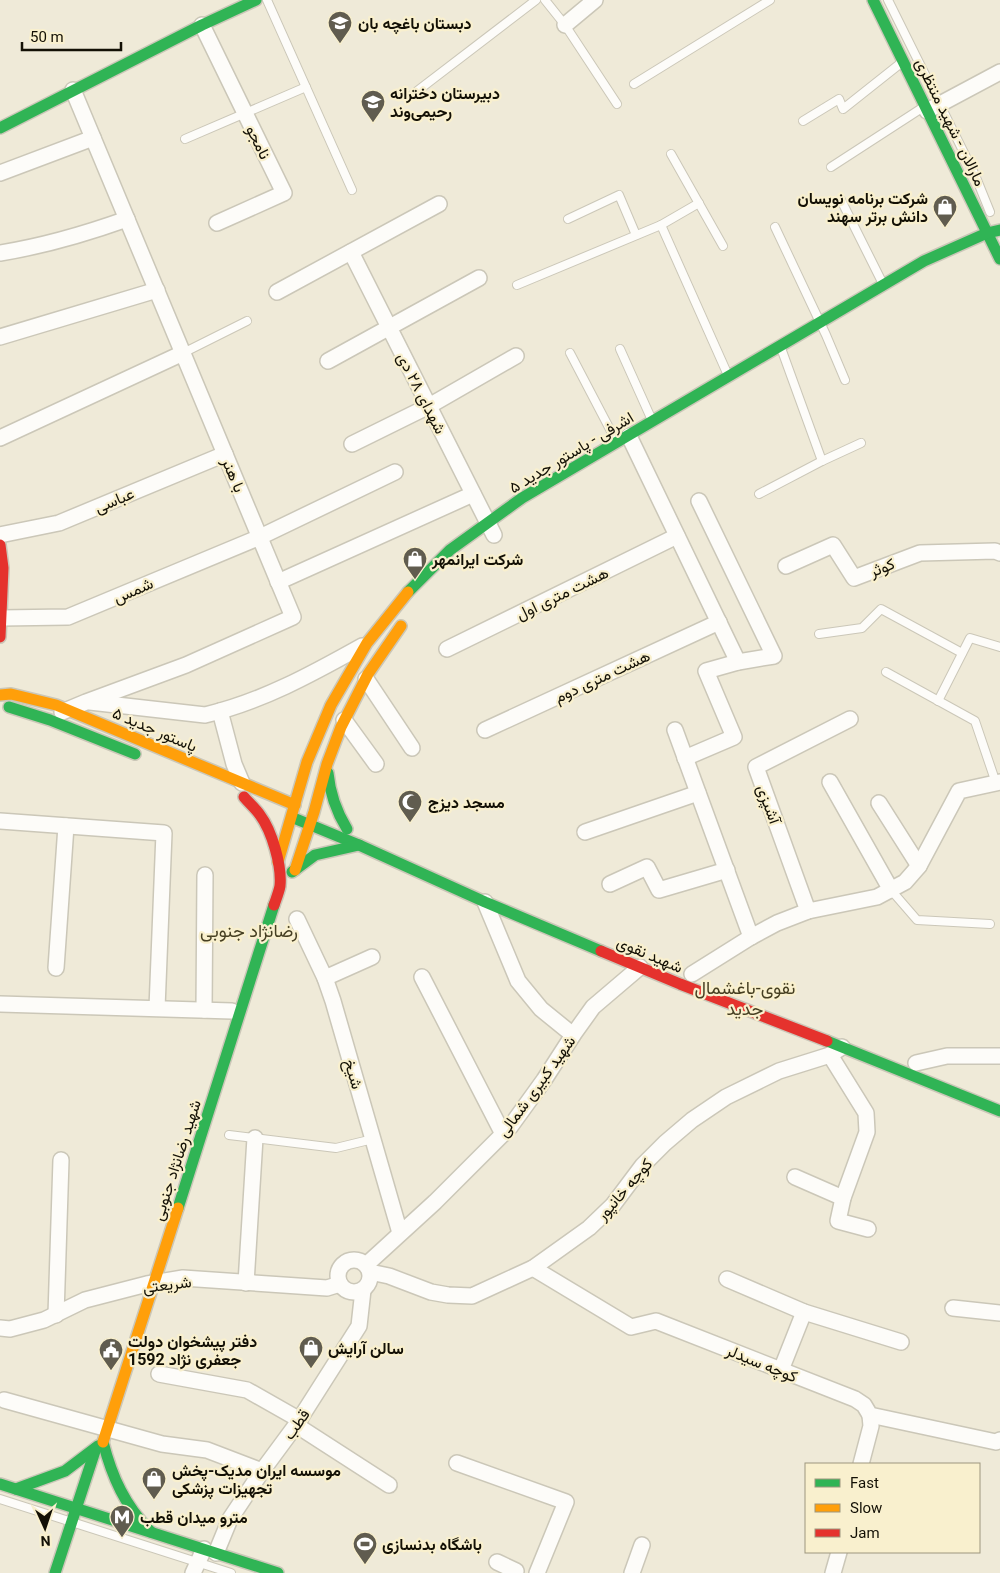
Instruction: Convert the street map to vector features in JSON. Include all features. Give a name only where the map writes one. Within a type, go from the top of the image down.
[{"type":"main road","points":[[0,128],[202,25],[256,0]]},
{"type":"main road","name":"مارالان - شهید منتظری","points":[[873,0],[903,61],[930,107],[996,235],[1000,259]]},
{"type":"main road","points":[[965,255],[996,235]]},
{"type":"main road","name":"اشرفی - پاستور جدید ۵","points":[[288,816],[295,805],[307,762],[331,705],[355,662],[405,595],[450,550],[493,532],[522,498],[630,444],[653,422],[924,261],[996,235]]},
{"type":"main road","points":[[0,545],[3,568],[0,637]]},
{"type":"main road","points":[[322,817],[327,764],[344,720],[386,645],[410,614]]},
{"type":"main road","name":"پاستور جدید ۵","points":[[0,695],[11,694],[67,709],[240,791],[268,807]]},
{"type":"main road","name":"پاستور جدید ۵","points":[[0,702],[6,706],[50,720],[142,757]]},
{"type":"main road","points":[[327,764],[328,788],[334,807],[347,829]]},
{"type":"main road","points":[[240,791],[260,816],[271,840],[281,874],[280,887]]},
{"type":"main road","name":"پاستور جدید ۵","points":[[240,791],[295,805]]},
{"type":"main road","points":[[295,805],[408,855]]},
{"type":"main road","points":[[278,862],[288,816]]},
{"type":"main road","name":"شهید نقوی","points":[[288,816],[836,1051],[1000,1111]]},
{"type":"main road","points":[[295,870],[310,825],[322,817]]},
{"type":"main road","points":[[280,887],[286,878],[315,855],[359,845]]},
{"type":"main road","name":"شهید رضانژاد جنوبی","points":[[76,1524],[280,887]]},
{"type":"main road","points":[[912,1061],[933,1070]]},
{"type":"main road","points":[[16,1489],[65,1471],[102,1443],[122,1494],[133,1512],[151,1532]]},
{"type":"main road","points":[[0,1484],[151,1532],[203,1560],[278,1573]]},
{"type":"main road","points":[[55,1573],[76,1524]]},
{"type":"main road","points":[[66,1573],[76,1524]]},
{"type":"street","points":[[565,25],[595,0]]},
{"type":"street","name":"نامجو","points":[[202,25],[284,193],[217,223]]},
{"type":"street","points":[[930,107],[1000,72]]},
{"type":"street","name":"با هنر","points":[[50,720],[67,709],[186,665],[293,617],[73,90]]},
{"type":"street","points":[[0,173],[93,138]]},
{"type":"street","points":[[277,292],[439,204]]},
{"type":"street","points":[[0,253],[45,245],[127,219]]},
{"type":"street","name":"شهدای ۲۸ دی","points":[[351,252],[493,532]]},
{"type":"street","points":[[328,361],[479,278]]},
{"type":"street","points":[[0,337],[157,290]]},
{"type":"street","points":[[0,438],[183,353]]},
{"type":"street","points":[[352,444],[429,406],[516,356]]},
{"type":"street","points":[[630,444],[738,662]]},
{"type":"street","name":"عباسی","points":[[0,535],[60,523],[225,454]]},
{"type":"street","name":"شمس","points":[[1,610],[68,617],[260,537],[395,472]]},
{"type":"street","points":[[278,582],[473,494]]},
{"type":"street","points":[[685,758],[734,737],[706,671],[738,662],[774,656],[699,501]]},
{"type":"street","name":"هشت متری اول","points":[[447,649],[677,536]]},
{"type":"street","name":"کوثر","points":[[786,566],[833,545],[854,578],[920,553],[995,551],[1000,553]]},
{"type":"street","name":"هشت متری دوم","points":[[485,730],[719,622]]},
{"type":"street","points":[[86,702],[205,715],[274,692],[368,643]]},
{"type":"street","points":[[366,679],[412,748]]},
{"type":"street","points":[[220,711],[240,791]]},
{"type":"street","name":"آشپزی","points":[[808,911],[756,767],[850,719]]},
{"type":"street","points":[[344,720],[376,764]]},
{"type":"street","points":[[675,730],[751,937]]},
{"type":"street","points":[[830,782],[891,890]]},
{"type":"street","points":[[692,974],[751,937],[778,923],[808,911],[877,897],[905,882],[919,866],[959,791],[998,783]]},
{"type":"street","points":[[585,832],[698,793]]},
{"type":"street","points":[[879,803],[919,866]]},
{"type":"street","points":[[0,821],[164,833],[156,1008]]},
{"type":"street","points":[[56,968],[66,826]]},
{"type":"street","points":[[610,884],[647,867],[658,890],[727,870]]},
{"type":"street","points":[[204,1010],[205,875]]},
{"type":"street","points":[[485,902],[518,981],[541,1008],[573,1035]]},
{"type":"street","name":"شیخ","points":[[297,919],[325,978],[400,1233]]},
{"type":"street","points":[[325,978],[372,957]]},
{"type":"street","name":"شهید کبیری شمالی","points":[[368,1268],[400,1233],[435,1202],[510,1127],[593,1007],[640,967]]},
{"type":"street","points":[[422,977],[503,1134]]},
{"type":"street","points":[[0,1004],[232,1011]]},
{"type":"street","points":[[836,1051],[866,1113],[867,1132],[843,1198],[838,1221],[868,1229]]},
{"type":"street","name":"کوچه خانپور","points":[[368,1268],[431,1292],[472,1296],[533,1268],[589,1228],[613,1205],[643,1166],[665,1143],[692,1120],[726,1097],[770,1076],[836,1051]]},
{"type":"street","points":[[912,1061],[947,1056],[1000,1056]]},
{"type":"street","points":[[246,1282],[255,1138]]},
{"type":"street","points":[[56,1315],[61,1160]]},
{"type":"street","points":[[795,1178],[843,1198]]},
{"type":"street","points":[[354,1260],[362,1262],[368,1268],[370,1282],[363,1290],[353,1293],[348,1292],[340,1284],[338,1274],[346,1263],[354,1260]]},
{"type":"street","name":"کوچه سیدلر","points":[[533,1268],[631,1327],[656,1320],[855,1399],[864,1405],[870,1415]]},
{"type":"street","name":"شریعتی","points":[[0,1328],[10,1329],[44,1320],[85,1300],[147,1284],[183,1278],[327,1288],[340,1284]]},
{"type":"street","points":[[727,1279],[804,1312],[901,1342]]},
{"type":"street","name":"قطب","points":[[203,1560],[262,1471],[298,1422],[359,1326],[363,1290]]},
{"type":"street","points":[[953,1308],[1000,1313]]},
{"type":"street","points":[[781,1370],[804,1312]]},
{"type":"street","points":[[159,1374],[248,1390],[298,1422],[388,1485]]},
{"type":"street","points":[[4,1400],[102,1443],[162,1444],[207,1450],[262,1471]]},
{"type":"street","points":[[861,1463],[871,1426],[870,1415],[996,1442],[1000,1440]]},
{"type":"street","points":[[457,1463],[566,1502],[537,1573]]},
{"type":"street","points":[[632,1573],[642,1545]]},
{"type":"street","points":[[833,1573],[839,1553]]},
{"type":"street","points":[[497,1562],[515,1573]]},
{"type":"lane","points":[[267,0],[352,190]]},
{"type":"lane","points":[[412,95],[536,0]]},
{"type":"lane","points":[[545,0],[565,25],[617,104]]},
{"type":"lane","points":[[634,84],[770,0]]},
{"type":"lane","name":"مارالان - شهید منتظری","points":[[888,0],[930,107]]},
{"type":"lane","points":[[803,121],[839,99],[843,109],[903,61]]},
{"type":"lane","points":[[185,139],[306,87]]},
{"type":"lane","points":[[832,167],[930,107]]},
{"type":"lane","points":[[671,154],[723,246]]},
{"type":"lane","points":[[568,219],[619,195],[636,235]]},
{"type":"lane","points":[[841,200],[884,286]]},
{"type":"lane","points":[[517,285],[661,224],[699,203]]},
{"type":"lane","points":[[661,224],[729,377]]},
{"type":"lane","points":[[776,227],[821,323],[845,380]]},
{"type":"lane","points":[[183,353],[246,321]]},
{"type":"lane","points":[[781,347],[784,361],[822,461]]},
{"type":"lane","points":[[620,349],[653,422]]},
{"type":"lane","points":[[570,353],[630,444]]},
{"type":"lane","points":[[759,494],[822,461],[861,444]]},
{"type":"lane","points":[[818,634],[862,628],[881,609],[962,653]]},
{"type":"lane","points":[[938,701],[970,638],[1000,647]]},
{"type":"lane","points":[[886,672],[975,722],[998,783]]},
{"type":"lane","points":[[891,890],[917,920],[990,924]]},
{"type":"lane","points":[[229,1135],[336,1148],[373,1139]]},
{"type":"lane","points":[[0,1499],[76,1524],[203,1560],[230,1573]]},
{"type":"traffic: fast","points":[[0,128],[202,25],[256,0]]},
{"type":"traffic: fast","points":[[873,0],[1000,259]]},
{"type":"traffic: fast","points":[[408,592],[450,550],[522,498],[924,261],[987,233],[1000,230]]},
{"type":"traffic: fast","points":[[9,707],[50,720],[135,754]]},
{"type":"traffic: fast","points":[[328,773],[334,802],[347,829]]},
{"type":"traffic: fast","points":[[296,819],[601,951]]},
{"type":"traffic: fast","points":[[292,872],[315,855],[359,845]]},
{"type":"traffic: fast","points":[[178,1208],[274,905]]},
{"type":"traffic: fast","points":[[827,1041],[1000,1111]]},
{"type":"traffic: fast","points":[[103,1442],[115,1479],[134,1512],[151,1532]]},
{"type":"traffic: fast","points":[[16,1489],[65,1471],[98,1446]]},
{"type":"traffic: fast","points":[[55,1573],[96,1448]]},
{"type":"traffic: fast","points":[[0,1484],[278,1573]]},
{"type":"traffic: slow","points":[[278,862],[307,762],[331,705],[367,643],[408,592]]},
{"type":"traffic: slow","points":[[295,870],[327,764],[341,727],[368,674],[401,626]]},
{"type":"traffic: slow","points":[[0,695],[11,694],[56,705],[295,805]]},
{"type":"traffic: slow","points":[[103,1442],[178,1208]]},
{"type":"traffic: jam","points":[[0,545],[3,568],[0,637]]},
{"type":"traffic: jam","points":[[244,797],[258,812],[264,822],[275,849],[280,888],[274,905]]},
{"type":"traffic: jam","points":[[601,951],[827,1041]]},
{"type":"place","name":"دبستان باغچه بان","points":[[340,44]]},
{"type":"place","name":"دبیرستان دخترانه رحیمی‌وند","points":[[373,123]]},
{"type":"place","name":"شرکت برنامه نویسان دانش برتر سهند","points":[[945,228]]},
{"type":"place","name":"شرکت ایرانمهر","points":[[415,580]]},
{"type":"place","name":"مسجد دیزج","points":[[410,823]]},
{"type":"place","name":"سالن آرایش","points":[[311,1369]]},
{"type":"place","name":"دفتر پیشخوان دولت 1592 جعفری نژاد","points":[[111,1371]]},
{"type":"place","name":"موسسه ایران مدیک-پخش تجهیزات پزشکی","points":[[154,1500]]},
{"type":"place","name":"مترو میدان قطب","points":[[122,1538]]},
{"type":"place","name":"باشگاه بدنسازی","points":[[365,1565]]},
{"type":"district","name":"رضانژاد جنوبی","points":[[249,931]]},
{"type":"district","name":"نقوی-باغشمال جدید","points":[[745,998]]}]
